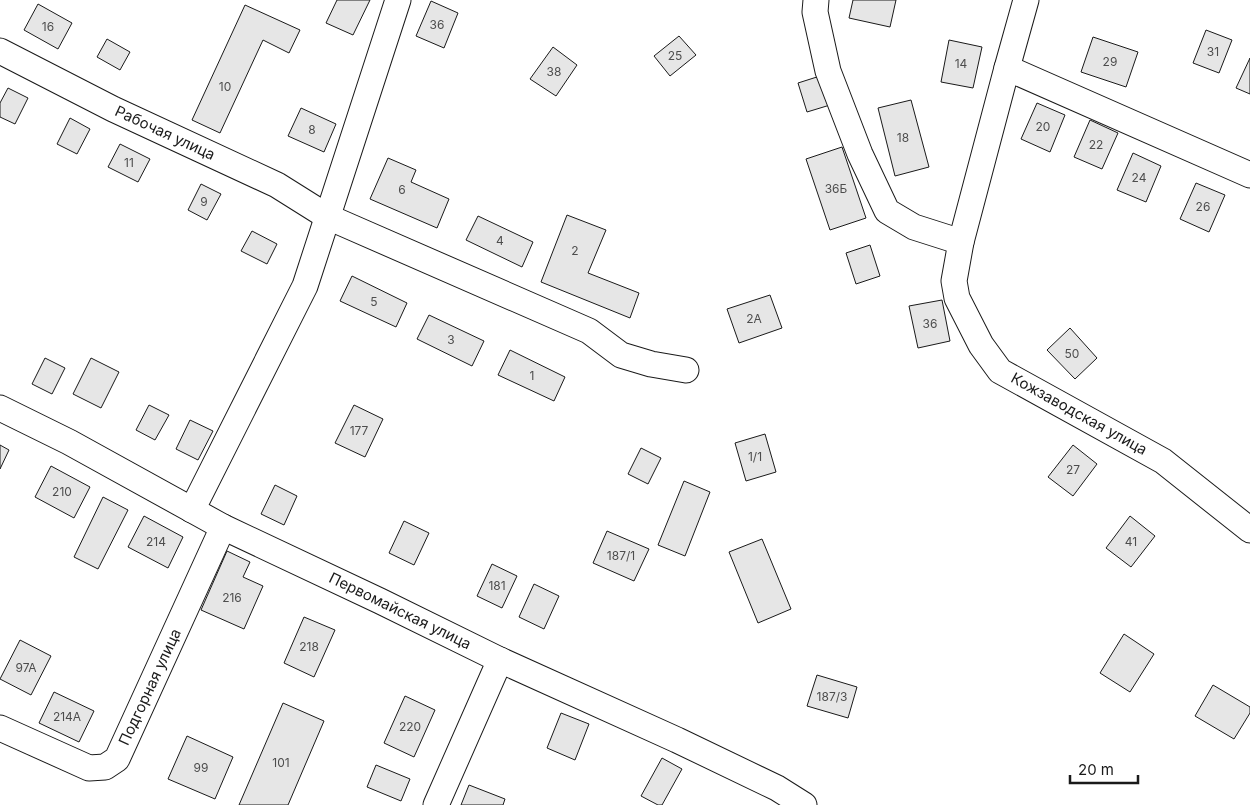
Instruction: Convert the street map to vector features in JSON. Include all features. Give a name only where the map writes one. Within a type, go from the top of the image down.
[{"type":"street","points":[[192,510],[305,286],[398,0]]},
{"type":"street","points":[[816,0],[815,12],[828,71],[860,154],[887,211],[914,227],[961,242]]},
{"type":"street","name":"Кожзаводская улица","points":[[1026,0],[961,242],[954,281],[957,298],[981,345],[1000,371],[1164,461],[1250,530]]},
{"type":"street","name":"Рабочая улица","points":[[0,51],[113,109],[277,185],[328,217],[589,331],[620,355],[651,364],[686,370]]},
{"type":"street","points":[[1007,68],[1250,175]]},
{"type":"street","name":"Первомайская улица","points":[[0,408],[69,442],[223,527],[500,660],[777,788],[804,805]]},
{"type":"street","name":"Подгорная улица","points":[[0,728],[89,768],[105,767],[117,758],[223,527]]},
{"type":"street","points":[[436,805],[500,660]]},
{"type":"building","points":[[337,0],[370,0],[353,35],[326,23]]},
{"type":"building","points":[[853,0],[896,0],[890,27],[849,18]]},
{"type":"building","points":[[431,1],[458,13],[444,48],[416,36]]},
{"type":"building","points":[[38,4],[72,23],[58,49],[24,30]]},
{"type":"building","points":[[245,5],[300,30],[289,53],[263,40],[220,133],[192,120]]},
{"type":"building","points":[[1206,30],[1232,40],[1219,73],[1193,63]]},
{"type":"building","points":[[679,36],[696,55],[670,76],[654,56]]},
{"type":"building","points":[[1093,37],[1138,52],[1126,87],[1081,72]]},
{"type":"building","points":[[107,39],[130,52],[120,70],[97,57]]},
{"type":"building","points":[[949,40],[982,47],[973,88],[941,82]]},
{"type":"building","points":[[553,47],[577,65],[556,96],[530,79]]},
{"type":"building","points":[[1250,58],[1250,94],[1236,88]]},
{"type":"building","points":[[820,76],[830,105],[807,112],[798,83]]},
{"type":"building","points":[[8,88],[28,98],[15,124],[0,117],[0,103]]},
{"type":"building","points":[[911,100],[929,167],[895,176],[878,108]]},
{"type":"building","points":[[1037,103],[1065,115],[1050,152],[1021,139]]},
{"type":"building","points":[[301,108],[336,124],[324,152],[288,136]]},
{"type":"building","points":[[70,118],[90,129],[77,154],[57,144]]},
{"type":"building","points":[[1090,120],[1118,133],[1102,169],[1074,157]]},
{"type":"building","points":[[120,144],[150,159],[138,182],[108,167]]},
{"type":"building","points":[[842,147],[866,218],[830,230],[806,159]]},
{"type":"building","points":[[1133,153],[1161,166],[1146,202],[1117,190]]},
{"type":"building","points":[[388,158],[416,170],[411,182],[449,199],[437,228],[370,199]]},
{"type":"building","points":[[1196,183],[1225,195],[1209,232],[1180,219]]},
{"type":"building","points":[[201,184],[221,194],[207,220],[188,210]]},
{"type":"building","points":[[567,215],[606,230],[588,273],[639,293],[630,318],[541,282]]},
{"type":"building","points":[[478,216],[533,242],[522,267],[466,240]]},
{"type":"building","points":[[252,231],[277,244],[267,264],[241,251]]},
{"type":"building","points":[[870,245],[880,276],[856,284],[846,253]]},
{"type":"building","points":[[352,276],[407,303],[396,327],[340,301]]},
{"type":"building","points":[[770,295],[782,328],[739,343],[727,309]]},
{"type":"building","points":[[942,300],[950,341],[918,348],[909,306]]},
{"type":"building","points":[[429,315],[484,341],[472,366],[417,339]]},
{"type":"building","points":[[1070,328],[1097,358],[1075,379],[1047,350]]},
{"type":"building","points":[[510,350],[565,377],[554,401],[498,375]]},
{"type":"building","points":[[45,358],[65,368],[52,394],[32,384]]},
{"type":"building","points":[[91,358],[119,372],[101,408],[73,394]]},
{"type":"building","points":[[149,405],[169,415],[155,440],[136,430]]},
{"type":"building","points":[[354,405],[383,419],[365,457],[335,443]]},
{"type":"building","points":[[190,420],[213,431],[198,460],[176,449]]},
{"type":"building","points":[[765,434],[776,472],[746,481],[735,443]]},
{"type":"building","points":[[0,445],[9,450],[0,469]]},
{"type":"building","points":[[1073,445],[1097,464],[1073,496],[1048,477]]},
{"type":"building","points":[[641,448],[661,458],[648,484],[628,474]]},
{"type":"building","points":[[51,466],[90,487],[74,518],[35,497]]},
{"type":"building","points":[[684,481],[710,492],[685,556],[658,545]]},
{"type":"building","points":[[275,485],[297,496],[284,525],[261,514]]},
{"type":"building","points":[[103,497],[128,510],[98,569],[74,557]]},
{"type":"building","points":[[144,516],[183,537],[168,568],[128,547]]},
{"type":"building","points":[[1130,516],[1155,536],[1131,567],[1106,548]]},
{"type":"building","points":[[404,521],[429,533],[414,565],[389,553]]},
{"type":"building","points":[[607,531],[649,549],[634,581],[593,563]]},
{"type":"building","points":[[762,539],[791,609],[758,623],[729,552]]},
{"type":"building","points":[[227,551],[250,562],[243,577],[263,586],[244,629],[201,610]]},
{"type":"building","points":[[492,564],[517,576],[502,608],[477,596]]},
{"type":"building","points":[[534,584],[559,596],[544,629],[519,617]]},
{"type":"building","points":[[304,617],[335,630],[314,677],[284,663]]},
{"type":"building","points":[[1124,634],[1154,654],[1130,692],[1100,673]]},
{"type":"building","points":[[20,640],[51,656],[31,695],[0,679]]},
{"type":"building","points":[[817,675],[857,687],[848,718],[807,706]]},
{"type":"building","points":[[1213,685],[1250,707],[1250,713],[1234,739],[1195,716]]},
{"type":"building","points":[[54,692],[94,711],[79,742],[39,723]]},
{"type":"building","points":[[405,696],[435,710],[414,757],[384,743]]},
{"type":"building","points":[[283,703],[324,721],[288,805],[239,805]]},
{"type":"building","points":[[561,713],[589,724],[575,760],[547,748]]},
{"type":"building","points":[[187,736],[233,757],[215,799],[168,779]]},
{"type":"building","points":[[662,758],[682,769],[662,805],[658,805],[641,796]]},
{"type":"building","points":[[376,765],[410,779],[401,801],[367,787]]},
{"type":"building","points":[[469,785],[505,799],[503,805],[461,805]]}]
